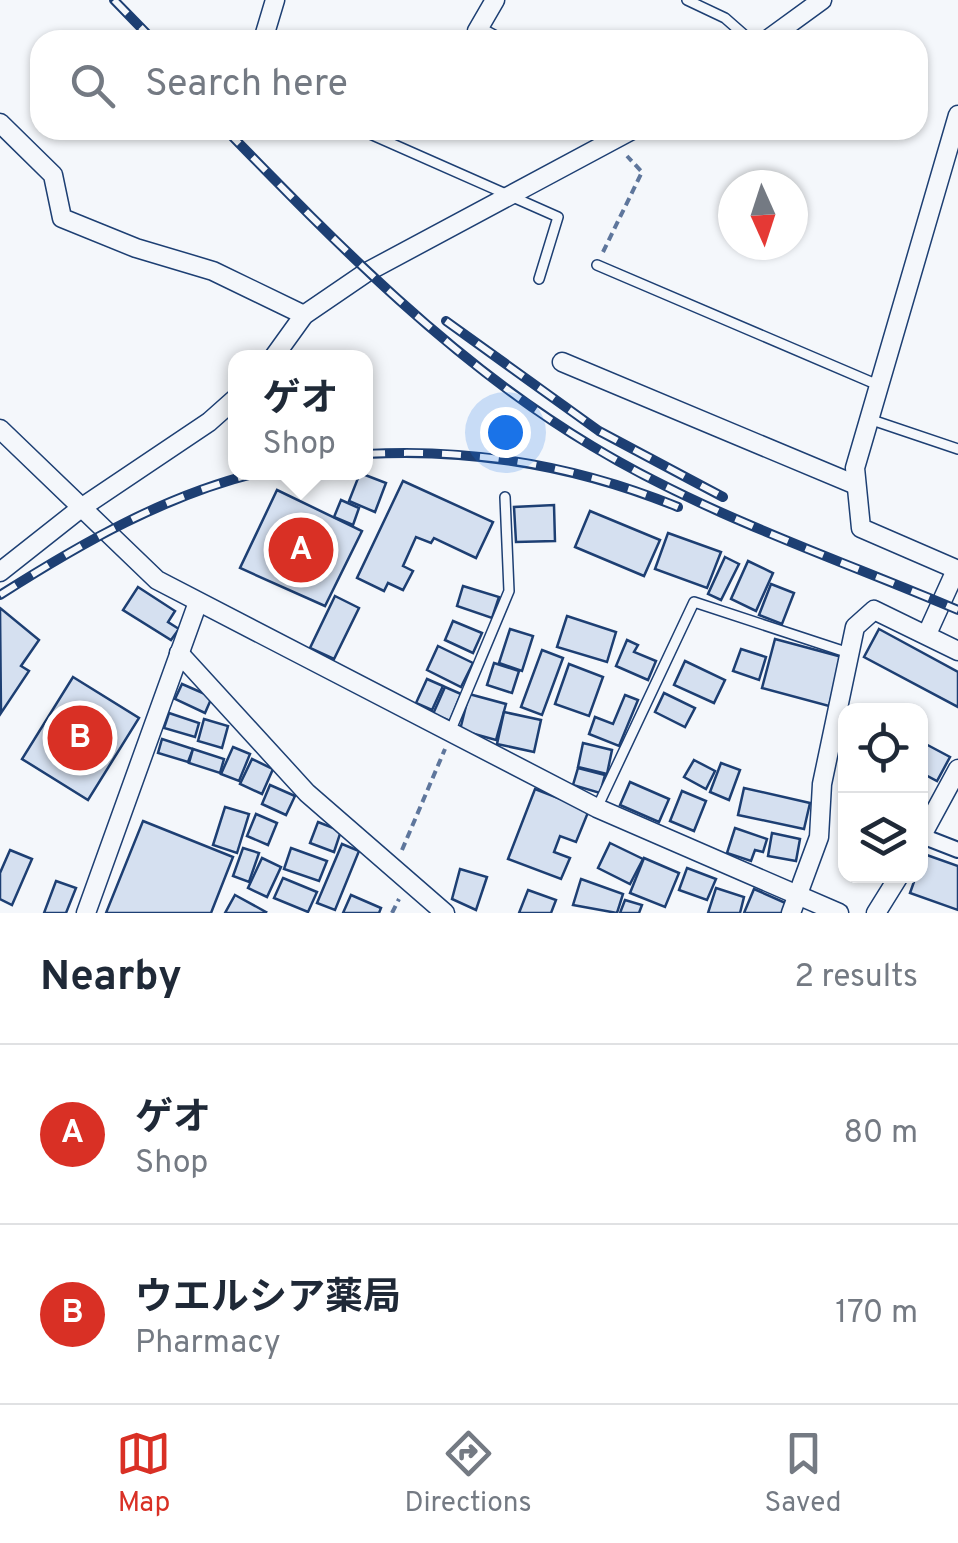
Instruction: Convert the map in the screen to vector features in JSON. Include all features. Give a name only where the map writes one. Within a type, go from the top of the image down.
[{"type":"street","points":[[266,30],[275,0]]},
{"type":"street","points":[[479,30],[494,0]]},
{"type":"street","points":[[781,30],[822,0]]},
{"type":"street","points":[[926,634],[957,570],[862,528],[855,468],[958,115]]},
{"type":"street","points":[[0,123],[53,175],[62,218],[136,248],[213,271],[304,315]]},
{"type":"street","points":[[279,350],[304,315],[377,266],[616,140]]},
{"type":"street","points":[[562,362],[856,485]]},
{"type":"street","points":[[0,572],[81,508],[210,422],[228,405]]},
{"type":"street","points":[[0,429],[157,580],[596,808],[839,913]]},
{"type":"street","points":[[86,913],[198,602]]},
{"type":"street","points":[[792,913],[819,836],[822,784],[855,627],[874,610],[958,651]]},
{"type":"street","points":[[179,653],[307,793],[445,913]]},
{"type":"street","points":[[928,825],[958,769]]},
{"type":"street","points":[[928,840],[958,850]]},
{"type":"street","points":[[876,913],[894,883]]},
{"type":"lane","points":[[687,0],[725,18],[739,30]]},
{"type":"lane","points":[[384,140],[558,217],[540,280]]},
{"type":"lane","points":[[597,265],[878,385]]},
{"type":"lane","points":[[869,419],[958,449]]},
{"type":"lane","points":[[450,735],[509,591],[505,497]]},
{"type":"lane","points":[[596,808],[694,602],[850,653]]},
{"type":"path","points":[[597,265],[642,172],[613,142]]},
{"type":"path","points":[[394,867],[450,735]]},
{"type":"building","points":[[373,478],[386,483],[375,512],[349,501],[357,480]]},
{"type":"building","points":[[403,481],[493,522],[476,558],[434,538],[431,543],[416,537],[403,566],[413,571],[403,590],[388,583],[384,591],[357,578]]},
{"type":"building","points":[[277,490],[362,531],[325,606],[240,568]]},
{"type":"building","points":[[341,500],[359,508],[353,525],[334,517]]},
{"type":"building","points":[[554,505],[555,541],[516,542],[514,507]]},
{"type":"building","points":[[590,511],[660,540],[644,576],[575,547]]},
{"type":"building","points":[[668,533],[721,552],[707,588],[655,569]]},
{"type":"building","points":[[725,557],[739,564],[721,600],[708,594]]},
{"type":"building","points":[[748,561],[773,573],[756,611],[731,599]]},
{"type":"building","points":[[771,584],[794,593],[782,624],[759,615]]},
{"type":"building","points":[[463,586],[499,597],[492,618],[457,606]]},
{"type":"building","points":[[138,587],[175,611],[168,622],[179,629],[171,640],[123,610]]},
{"type":"building","points":[[335,596],[359,608],[334,659],[310,648]]},
{"type":"building","points":[[0,608],[39,640],[21,666],[29,671],[1,713]]},
{"type":"building","points":[[567,616],[616,632],[607,662],[557,647]]},
{"type":"building","points":[[453,621],[482,633],[473,653],[445,640]]},
{"type":"building","points":[[510,629],[533,636],[522,671],[499,663]]},
{"type":"building","points":[[879,629],[958,672],[958,707],[864,657]]},
{"type":"building","points":[[775,639],[842,657],[829,706],[762,688]]},
{"type":"building","points":[[627,640],[638,645],[634,652],[656,661],[648,680],[616,666]]},
{"type":"building","points":[[438,646],[473,663],[461,687],[427,670]]},
{"type":"building","points":[[741,649],[766,657],[759,680],[733,671]]},
{"type":"building","points":[[542,650],[563,658],[542,715],[521,707]]},
{"type":"building","points":[[685,661],[725,680],[714,703],[674,685]]},
{"type":"building","points":[[494,663],[519,671],[512,693],[487,685]]},
{"type":"building","points":[[569,664],[603,677],[589,716],[555,704]]},
{"type":"building","points":[[73,677],[139,718],[88,800],[22,759]]},
{"type":"building","points":[[427,679],[443,686],[432,710],[416,703]]},
{"type":"building","points":[[182,684],[212,697],[205,713],[175,699]]},
{"type":"building","points":[[445,687],[461,694],[450,721],[433,714]]},
{"type":"building","points":[[664,693],[695,708],[685,727],[655,712]]},
{"type":"building","points":[[469,694],[506,704],[496,740],[460,730]]},
{"type":"building","points":[[625,695],[638,700],[619,746],[589,734],[595,717],[613,724]]},
{"type":"building","points":[[504,712],[541,720],[534,752],[497,744]]},
{"type":"building","points":[[169,713],[199,723],[195,737],[164,728]]},
{"type":"building","points":[[204,719],[228,726],[222,748],[198,741]]},
{"type":"building","points":[[162,739],[193,749],[188,762],[158,753]]},
{"type":"building","points":[[583,743],[612,750],[607,774],[578,767]]},
{"type":"building","points":[[928,745],[950,757],[937,781],[928,776]]},
{"type":"building","points":[[233,747],[250,754],[239,781],[221,774]]},
{"type":"building","points":[[193,749],[224,759],[220,773],[189,763]]},
{"type":"building","points":[[252,759],[273,769],[262,794],[240,784]]},
{"type":"building","points":[[694,760],[715,771],[706,789],[684,777]]},
{"type":"building","points":[[721,763],[740,770],[729,800],[710,792]]},
{"type":"building","points":[[578,768],[605,775],[600,793],[573,785]]},
{"type":"building","points":[[630,782],[669,799],[659,822],[620,805]]},
{"type":"building","points":[[270,785],[295,796],[286,815],[262,804]]},
{"type":"building","points":[[744,788],[810,803],[804,829],[738,815]]},
{"type":"building","points":[[535,789],[589,810],[576,842],[560,836],[554,852],[570,858],[561,879],[508,859]]},
{"type":"building","points":[[682,791],[706,801],[694,831],[670,821]]},
{"type":"building","points":[[225,807],[249,814],[237,853],[213,845]]},
{"type":"building","points":[[256,814],[277,823],[268,845],[247,836]]},
{"type":"building","points":[[143,821],[233,857],[211,913],[106,913]]},
{"type":"building","points":[[318,822],[341,831],[334,852],[310,843]]},
{"type":"building","points":[[735,828],[767,839],[763,852],[755,850],[751,861],[727,853]]},
{"type":"building","points":[[772,833],[800,839],[796,861],[768,856]]},
{"type":"building","points":[[610,843],[643,859],[630,884],[598,868]]},
{"type":"building","points":[[342,844],[359,851],[335,910],[317,903]]},
{"type":"building","points":[[243,848],[259,853],[249,882],[233,876]]},
{"type":"building","points":[[291,848],[327,861],[319,881],[284,869]]},
{"type":"building","points":[[10,850],[32,859],[12,905],[0,899],[0,873]]},
{"type":"building","points":[[928,855],[958,866],[958,910],[910,893],[914,883],[928,883]]},
{"type":"building","points":[[262,858],[281,867],[267,897],[248,888]]},
{"type":"building","points":[[644,858],[679,873],[665,907],[630,893]]},
{"type":"building","points":[[687,868],[716,879],[707,900],[679,890]]},
{"type":"building","points":[[460,869],[487,877],[476,910],[452,899]]},
{"type":"building","points":[[283,878],[317,892],[308,912],[274,898]]},
{"type":"building","points":[[581,879],[623,894],[617,913],[573,905]]},
{"type":"building","points":[[56,881],[76,888],[66,913],[44,913]]},
{"type":"building","points":[[716,888],[744,897],[740,913],[708,913]]},
{"type":"building","points":[[754,889],[790,905],[787,913],[744,913]]},
{"type":"building","points":[[528,890],[556,900],[551,913],[519,913]]},
{"type":"building","points":[[235,895],[266,912],[225,913]]},
{"type":"building","points":[[351,895],[381,908],[379,913],[343,913]]},
{"type":"building","points":[[625,900],[642,905],[639,913],[620,913]]},
{"type":"railway","points":[[114,0],[143,30]]},
{"type":"railway","points":[[236,140],[399,300],[492,378],[541,413],[635,471],[680,493],[958,610]]},
{"type":"railway","points":[[446,321],[599,431],[723,497]]},
{"type":"railway","points":[[373,454],[447,454],[525,463],[602,481],[678,507]]},
{"type":"railway","points":[[0,595],[125,523],[192,493],[233,480]]},
{"type":"place","name":"ゲオ","points":[[301,550]]},
{"type":"place","name":"ウエルシア薬局","points":[[80,738]]}]
